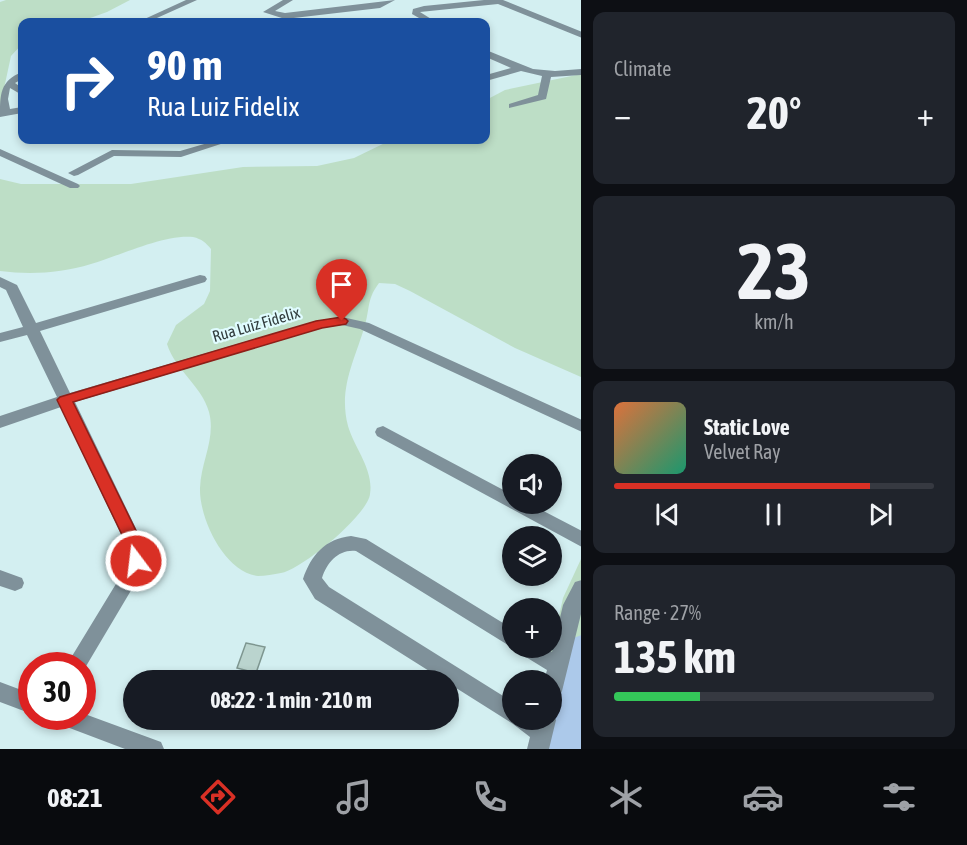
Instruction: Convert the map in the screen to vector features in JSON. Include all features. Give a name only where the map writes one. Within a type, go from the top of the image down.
[{"type":"street","points":[[151,18],[193,0]]},
{"type":"street","points":[[289,0],[267,12],[285,16],[380,6],[391,0]]},
{"type":"street","points":[[518,7],[527,0]]},
{"type":"street","points":[[424,18],[416,14],[416,11],[424,8],[498,1],[518,7],[581,34]]},
{"type":"street","points":[[490,55],[519,69],[548,74],[581,72]]},
{"type":"street","points":[[490,68],[507,63]]},
{"type":"street","points":[[490,77],[519,69]]},
{"type":"street","points":[[513,106],[543,97],[548,74]]},
{"type":"street","points":[[18,77],[8,83],[1,93],[0,100],[3,114],[18,111]]},
{"type":"street","points":[[8,83],[18,89]]},
{"type":"street","points":[[74,173],[112,153],[182,154],[215,144]]},
{"type":"street","points":[[0,152],[74,186]]},
{"type":"street","points":[[0,338],[200,279]]},
{"type":"street","points":[[0,282],[12,288],[30,330],[134,543],[136,561],[130,577],[84,652]]},
{"type":"street","name":"Rua Luiz Fidelix","points":[[0,422],[64,400],[321,324],[342,321],[364,327],[581,427]]},
{"type":"street","points":[[383,432],[502,496]]},
{"type":"street","points":[[534,514],[581,539]]},
{"type":"street","points":[[502,632],[360,544],[349,541],[336,545],[316,566],[312,579],[321,593],[502,707]]},
{"type":"street","points":[[557,670],[573,605],[581,590]]},
{"type":"street","points":[[545,658],[558,666]]},
{"type":"street","points":[[0,692],[18,699]]},
{"type":"street","points":[[96,728],[153,749]]},
{"type":"green space","points":[[6,0],[130,0],[90,18],[18,18],[18,48],[11,56],[0,107],[0,2]]},
{"type":"green space","points":[[581,74],[581,377],[515,348],[395,284],[379,283],[371,299],[349,374],[345,399],[348,426],[369,476],[370,494],[366,503],[358,515],[332,540],[290,570],[258,576],[246,572],[234,565],[224,554],[204,514],[200,488],[211,431],[209,412],[201,394],[176,362],[167,344],[176,325],[204,304],[210,291],[211,249],[196,238],[181,237],[155,242],[91,264],[68,269],[35,273],[0,271],[0,179],[21,184],[131,184],[243,167],[317,166],[354,158],[383,144],[490,144],[490,98],[505,90]]},
{"type":"green space","points":[[581,559],[581,749],[539,749],[541,730],[562,730],[562,670],[550,670],[550,658],[562,658],[563,598]]},
{"type":"building","points":[[246,643],[265,647],[257,670],[237,668]]},
{"type":"waterway","points":[[571,749],[571,691],[581,656]]},
{"type":"route","points":[[136,561],[134,543],[64,400],[321,324],[342,321]]}]
